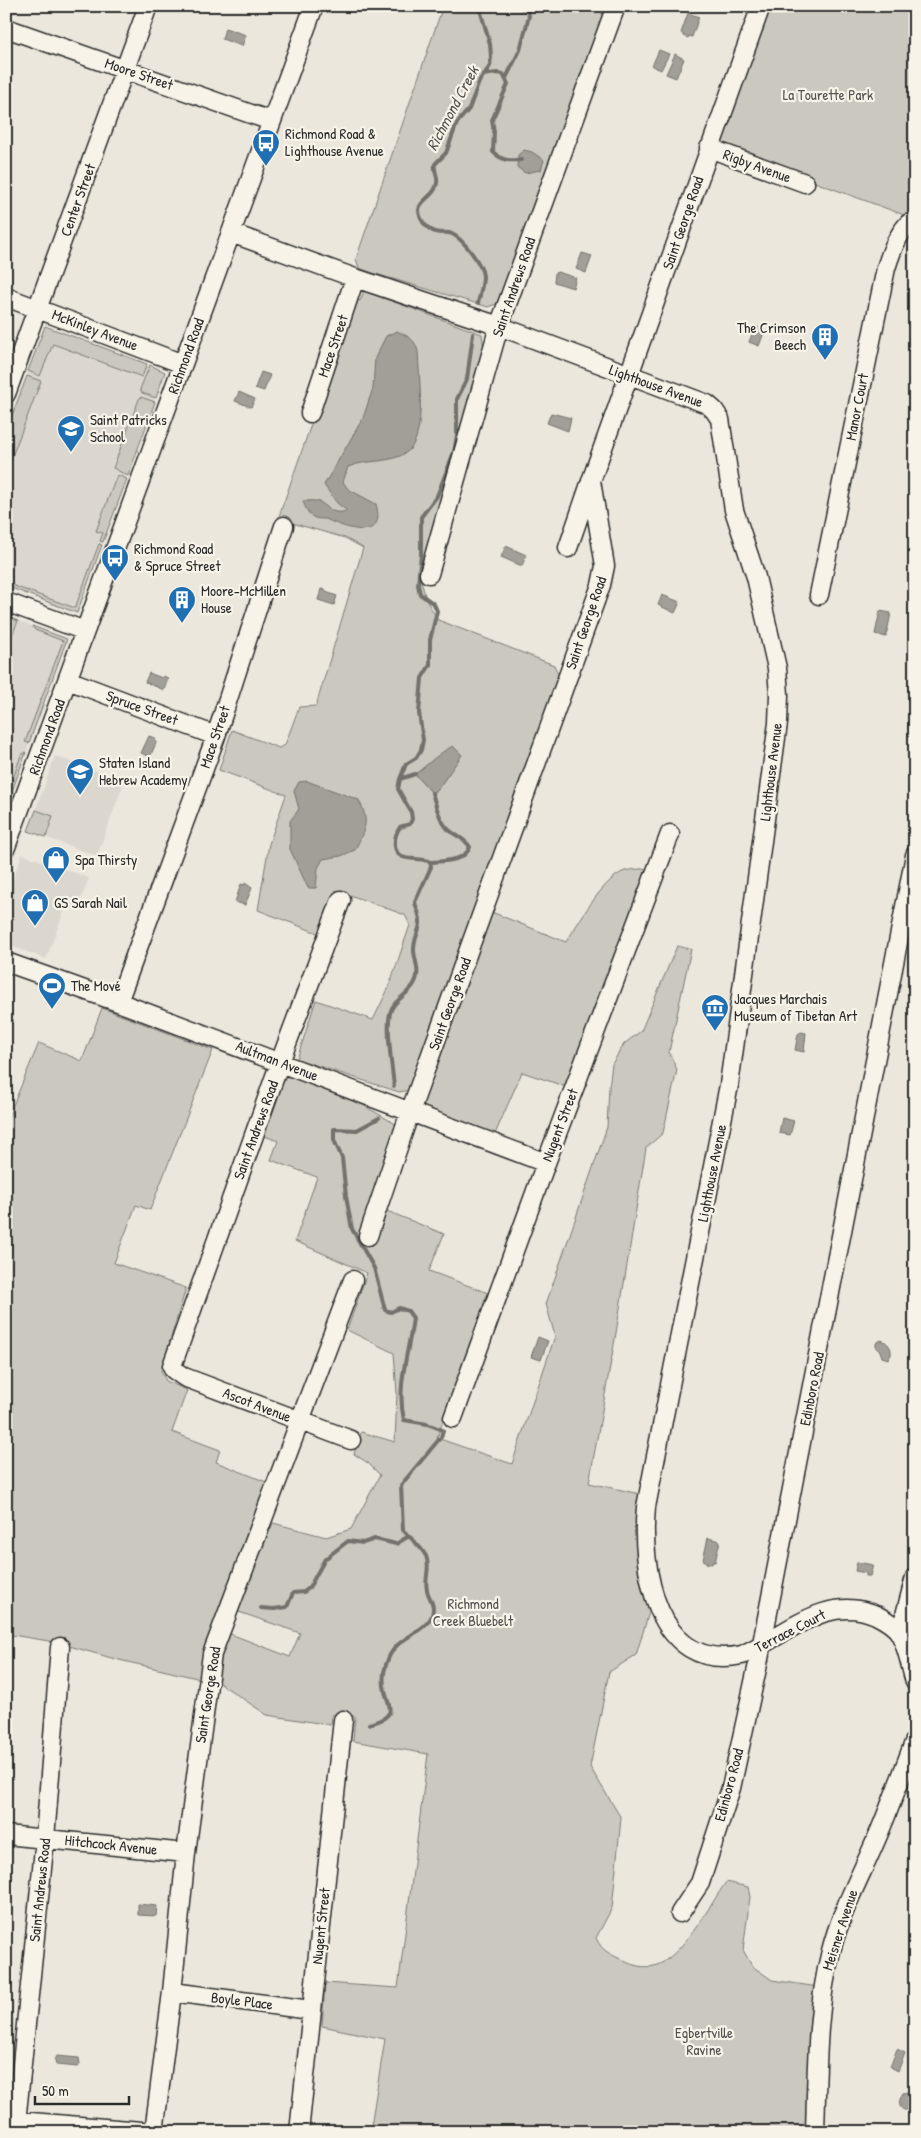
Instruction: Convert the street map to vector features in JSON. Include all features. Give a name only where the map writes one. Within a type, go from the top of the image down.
[{"type":"street","name":"Center Street","points":[[6,394],[148,6]]},
{"type":"street","name":"Richmond Road","points":[[6,846],[314,6]]},
{"type":"street","name":"Saint Andrews Road","points":[[429,574],[499,326],[616,6]]},
{"type":"street","name":"Saint George Road","points":[[368,1236],[410,1112],[601,585],[605,566],[591,481],[760,6]]},
{"type":"street","name":"Moore Street","points":[[6,28],[271,121]]},
{"type":"street","name":"Rigby Avenue","points":[[709,148],[806,184]]},
{"type":"street","name":"Manor Court","points":[[819,595],[881,289],[892,251],[911,226]]},
{"type":"street","name":"Lighthouse Avenue","points":[[231,233],[355,278],[499,326],[707,404],[720,419],[734,510],[756,577],[771,640],[779,695],[778,723],[729,1085],[646,1507],[644,1532],[648,1576],[656,1599],[679,1640]]},
{"type":"street","name":"Mace Street","points":[[310,413],[355,278]]},
{"type":"street","name":"McKinley Avenue","points":[[6,297],[183,364]]},
{"type":"street","points":[[568,548],[591,481]]},
{"type":"street","name":"Mace Street","points":[[118,1002],[216,736],[284,526]]},
{"type":"street","points":[[6,602],[86,631]]},
{"type":"street","name":"Spruce Street","points":[[68,680],[216,736]]},
{"type":"street","name":"Nugent Street","points":[[453,1418],[670,834]]},
{"type":"street","name":"Edinboro Road","points":[[680,1914],[700,1883],[731,1788],[763,1643],[915,855]]},
{"type":"street","name":"Saint Andrews Road","points":[[173,1361],[280,1062],[341,900]]},
{"type":"street","name":"Aultman Avenue","points":[[6,962],[280,1062],[546,1164]]},
{"type":"street","name":"Saint George Road","points":[[154,2132],[172,1992],[186,1853],[212,1654],[353,1280]]},
{"type":"street","name":"Ascot Avenue","points":[[173,1361],[174,1370],[184,1377],[351,1440]]},
{"type":"street","points":[[915,1577],[900,1634],[915,1682]]},
{"type":"street","name":"Terrace Court","points":[[679,1640],[701,1654],[728,1658],[742,1655],[820,1613],[852,1608],[867,1612],[891,1624],[900,1634]]},
{"type":"street","name":"Saint Andrews Road","points":[[12,2124],[45,1839],[60,1647]]},
{"type":"street","name":"Nugent Street","points":[[299,2132],[343,1720]]},
{"type":"street","name":"Meisner Avenue","points":[[815,2132],[820,2014],[831,1950],[856,1880],[872,1849],[915,1740]]},
{"type":"street","name":"Hitchcock Avenue","points":[[6,1835],[186,1853]]},
{"type":"street","name":"Boyle Place","points":[[172,1992],[311,2010]]},
{"type":"street","points":[[12,2124],[154,2132]]},
{"type":"shaded area","points":[[688,13],[699,17],[692,37],[689,36],[688,38],[681,33]]},
{"type":"shaded area","points":[[225,28],[246,35],[242,46],[222,39]]},
{"type":"shaded area","points":[[659,50],[669,54],[661,70],[652,66]]},
{"type":"shaded area","points":[[675,54],[684,59],[676,78],[666,74]]},
{"type":"shaded area","points":[[524,150],[532,152],[544,160],[541,170],[525,173],[517,167],[518,155]]},
{"type":"shaded area","points":[[582,253],[592,256],[586,273],[576,269]]},
{"type":"shaded area","points":[[558,272],[576,278],[573,288],[554,282],[555,273]]},
{"type":"shaded area","name":"Saint Patricks School","points":[[45,326],[165,372],[77,613],[6,586],[6,431]]},
{"type":"shaded area","points":[[755,326],[765,330],[759,346],[749,342]]},
{"type":"shaded area","points":[[397,331],[411,339],[416,345],[418,352],[420,412],[417,436],[413,445],[401,456],[348,467],[343,482],[348,489],[376,504],[378,516],[376,524],[371,528],[363,530],[345,527],[326,519],[315,518],[305,508],[303,501],[320,502],[335,512],[347,511],[337,503],[324,485],[363,418],[373,388],[375,358],[386,336]]},
{"type":"shaded area","points":[[261,372],[270,375],[264,391],[255,388]]},
{"type":"shaded area","points":[[239,392],[255,399],[251,407],[235,401]]},
{"type":"shaded area","points":[[551,413],[571,418],[568,431],[547,423]]},
{"type":"shaded area","points":[[506,546],[526,555],[522,566],[501,557]]},
{"type":"shaded area","points":[[321,589],[337,596],[334,605],[318,600]]},
{"type":"shaded area","points":[[662,595],[680,602],[675,613],[658,605]]},
{"type":"shaded area","points":[[880,611],[891,613],[886,637],[875,634]]},
{"type":"shaded area","points":[[8,617],[67,639],[9,800],[6,799]]},
{"type":"shaded area","points":[[149,673],[162,678],[163,676],[168,678],[164,690],[145,682]]},
{"type":"shaded area","points":[[149,736],[155,738],[156,743],[150,757],[141,753]]},
{"type":"shaded area","points":[[453,746],[462,755],[438,789],[432,793],[415,774],[438,755]]},
{"type":"shaded area","name":"Staten Island Hebrew Academy","points":[[55,756],[124,782],[97,856],[28,831]]},
{"type":"shaded area","points":[[307,781],[359,800],[365,820],[364,831],[355,850],[341,856],[323,859],[318,868],[316,888],[308,888],[290,849],[290,821],[299,809],[294,791],[299,782]]},
{"type":"shaded area","points":[[22,854],[89,878],[77,910],[66,906],[46,959],[6,944],[6,898]]},
{"type":"shaded area","points":[[245,883],[252,888],[245,905],[235,902],[241,884],[244,885]]},
{"type":"shaded area","points":[[801,1032],[806,1033],[804,1052],[795,1050],[798,1034]]},
{"type":"shaded area","points":[[782,1118],[794,1121],[790,1135],[779,1133]]},
{"type":"shaded area","points":[[538,1337],[548,1341],[541,1360],[531,1357]]},
{"type":"shaded area","points":[[881,1340],[886,1342],[890,1348],[891,1355],[888,1359],[882,1357],[880,1351],[876,1348],[876,1343]]},
{"type":"shaded area","points":[[708,1538],[720,1541],[715,1562],[712,1562],[712,1564],[706,1563],[703,1560]]},
{"type":"shaded area","points":[[857,1562],[873,1565],[870,1576],[866,1576],[866,1573],[855,1571]]},
{"type":"shaded area","points":[[138,1904],[157,1906],[156,1916],[138,1915]]},
{"type":"shaded area","points":[[897,2049],[905,2053],[898,2071],[890,2067]]},
{"type":"shaded area","points":[[57,2056],[79,2058],[80,2064],[78,2067],[56,2065],[55,2060]]},
{"type":"shaded area","points":[[912,2091],[913,2097],[908,2101],[910,2106],[907,2110],[904,2110],[899,2103],[900,2098],[903,2093]]},
{"type":"green space","points":[[443,6],[608,6],[501,302],[488,307],[359,268],[356,259]]},
{"type":"green space","name":"La Tourette Park","points":[[768,6],[915,6],[915,219],[725,149],[723,146],[723,135]]},
{"type":"green space","points":[[364,291],[482,334],[484,350],[420,576],[426,600],[438,620],[554,665],[561,681],[411,1090],[399,1092],[297,1059],[316,1000],[373,1020],[389,987],[410,925],[405,915],[336,890],[320,934],[258,910],[269,844],[286,795],[219,770],[232,730],[279,748],[285,745],[299,707],[316,706],[363,548],[345,538],[278,519],[355,299],[360,301]]},
{"type":"green space","points":[[45,326],[147,364],[142,377],[53,344],[40,376],[28,371]]},
{"type":"green space","points":[[150,365],[165,372],[156,398],[142,393],[140,389]]},
{"type":"green space","points":[[27,376],[41,381],[6,472],[6,431]]},
{"type":"green space","points":[[141,397],[155,402],[128,476],[113,468]]},
{"type":"green space","points":[[117,475],[127,479],[103,542],[100,541],[103,533],[96,531]]},
{"type":"green space","points":[[99,544],[102,545],[77,613],[6,586],[6,583],[75,608]]},
{"type":"green space","points":[[8,617],[18,621],[10,640],[6,639]]},
{"type":"green space","points":[[32,626],[67,639],[29,743],[25,742],[63,641],[35,630]]},
{"type":"green space","points":[[26,752],[9,800],[6,799],[21,755]]},
{"type":"green space","points":[[36,810],[53,816],[46,837],[28,831]]},
{"type":"green space","points":[[652,868],[570,1088],[522,1072],[495,1134],[430,1111],[424,1106],[422,1099],[489,911],[566,942],[592,902],[616,876],[625,871]]},
{"type":"green space","name":"Richmond Creek Bluebelt","points":[[677,946],[691,949],[669,1052],[677,1070],[663,1133],[646,1148],[589,1483],[640,1494],[651,1606],[636,1655],[609,1672],[590,1767],[621,1818],[612,1908],[596,1938],[604,1950],[624,1961],[639,1966],[654,1966],[664,1962],[684,1943],[726,1882],[748,1887],[750,1897],[743,1950],[752,1966],[772,1980],[818,1987],[809,2054],[806,2132],[381,2130],[370,2132],[385,2039],[322,2026],[325,1983],[398,1988],[428,1754],[353,1741],[355,1716],[332,1715],[331,1725],[267,1715],[215,1680],[228,1633],[290,1657],[300,1633],[236,1611],[273,1523],[326,1537],[351,1529],[380,1475],[368,1463],[354,1454],[361,1432],[395,1442],[397,1393],[394,1353],[347,1330],[367,1273],[295,1241],[317,1177],[271,1160],[278,1141],[262,1135],[279,1086],[285,1078],[294,1078],[363,1105],[399,1126],[361,1237],[376,1241],[387,1211],[444,1234],[429,1271],[488,1293],[437,1438],[512,1464],[555,1336],[546,1304],[607,1127],[612,1064],[624,1044],[641,1031]]},
{"type":"green space","points":[[102,1008],[213,1050],[150,1210],[136,1205],[114,1263],[186,1288],[161,1371],[166,1381],[187,1390],[172,1432],[220,1450],[216,1462],[269,1483],[201,1679],[115,1659],[55,1642],[6,1634],[6,1122],[39,1043],[82,1061]]},
{"type":"waterway","name":"Richmond Creek","points":[[478,303],[483,276],[476,259],[466,246],[451,233],[441,233],[429,229],[423,222],[419,210],[421,204],[437,185],[435,164],[446,153],[457,123],[469,109],[479,82],[490,66],[490,44],[479,6]]},
{"type":"waterway","points":[[506,78],[520,50],[529,16],[528,11],[515,6]]},
{"type":"waterway","points":[[483,75],[503,74],[508,84],[492,120],[494,132],[493,152],[506,160],[521,160]]},
{"type":"waterway","name":"Richmond Creek","points":[[394,1086],[389,1039],[390,1013],[394,1005],[411,988],[416,980],[414,947],[420,921],[415,902],[431,867],[430,862],[426,860],[401,856],[397,853],[395,847],[397,832],[400,827],[410,824],[412,819],[411,812],[398,789],[406,764],[416,758],[421,750],[423,740],[419,713],[422,678],[430,665],[430,640],[437,611],[434,604],[420,594],[418,585],[421,555],[421,517],[437,496],[454,452],[457,435],[457,399],[467,379],[473,334]]},
{"type":"waterway","points":[[400,779],[415,774]]},
{"type":"waterway","points":[[430,862],[458,858],[463,856],[470,847],[442,821],[432,793]]},
{"type":"waterway","name":"Richmond Creek","points":[[369,1724],[382,1719],[390,1711],[384,1681],[384,1671],[389,1657],[397,1645],[427,1623],[432,1613],[433,1606],[426,1586],[428,1564],[426,1556],[403,1530],[401,1485],[441,1437],[443,1430],[427,1424],[404,1420],[401,1394],[402,1382],[413,1318],[408,1311],[399,1308],[391,1312],[385,1310],[374,1268],[352,1229],[342,1158],[334,1140],[334,1129],[357,1130],[379,1118]]},
{"type":"waterway","points":[[261,1608],[287,1607],[293,1593],[304,1592],[309,1588],[325,1559],[348,1541],[363,1543],[375,1539],[396,1544],[409,1536]]},
{"type":"place","name":"Richmond Road & Lighthouse Avenue","points":[[266,167]]},
{"type":"place","name":"The Crimson Beech","points":[[825,361]]},
{"type":"place","name":"Saint Patricks School","points":[[71,453]]},
{"type":"place","name":"Richmond Road & Spruce Street","points":[[115,582]]},
{"type":"place","name":"Moore-McMillen House","points":[[182,624]]},
{"type":"place","name":"Staten Island Hebrew Academy","points":[[80,796]]},
{"type":"place","name":"Spa Thirsty","points":[[56,884]]},
{"type":"place","name":"GS Sarah Nail","points":[[35,927]]},
{"type":"place","name":"The Mové","points":[[52,1010]]},
{"type":"place","name":"Jacques Marchais Museum of Tibetan Art","points":[[715,1032]]},
{"type":"park label","name":"Egbertville Ravine","points":[[704,2042]]}]
